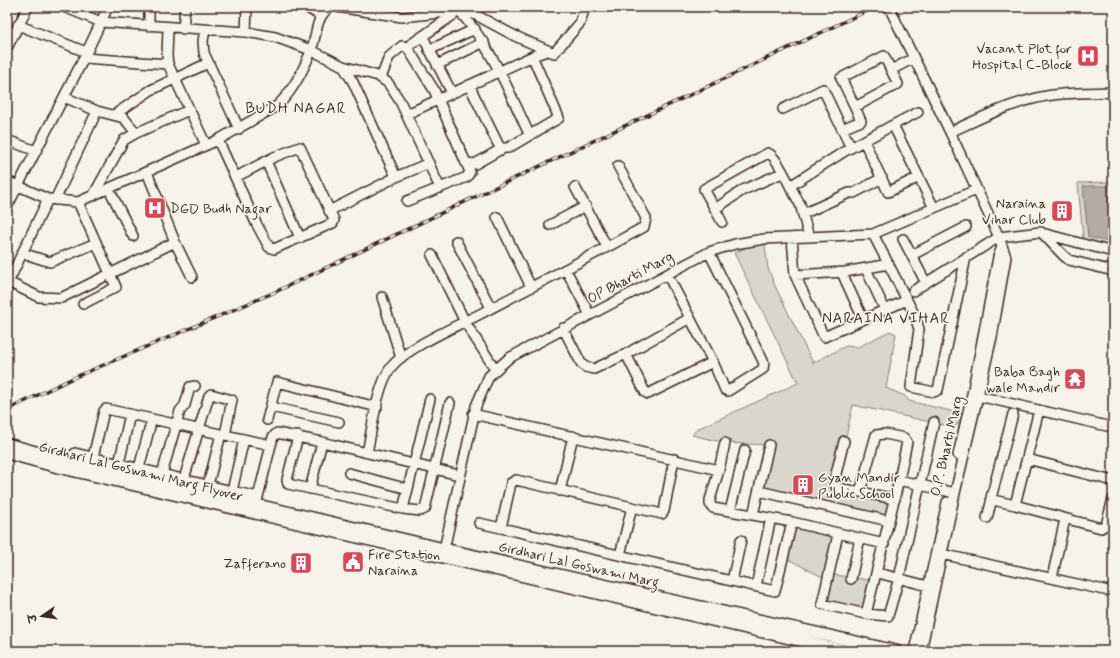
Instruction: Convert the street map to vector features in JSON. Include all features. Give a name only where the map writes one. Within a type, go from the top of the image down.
[{"type":"main road","name":"Girdhari Lal Goswami Marg Flyover","points":[[7,444],[57,463],[268,517]]},
{"type":"main road","name":"Girdhari Lal Goswami Marg Flyover","points":[[7,452],[257,501]]},
{"type":"main road","name":"Girdhari Lal Goswami Marg","points":[[257,501],[443,553],[845,651]]},
{"type":"main road","name":"Girdhari Lal Goswami Marg","points":[[268,517],[443,553],[896,651]]},
{"type":"street","points":[[7,48],[28,7]]},
{"type":"street","points":[[64,7],[101,22],[168,28],[246,32],[275,37],[312,50],[343,66],[372,73],[382,78],[393,89],[407,114],[440,188]]},
{"type":"street","points":[[7,207],[64,97],[108,7]]},
{"type":"street","points":[[149,7],[149,26]]},
{"type":"street","points":[[183,29],[185,7]]},
{"type":"street","points":[[246,32],[248,7]]},
{"type":"street","points":[[306,7],[321,16]]},
{"type":"street","points":[[7,181],[51,200],[78,202],[218,140],[239,129],[277,106],[285,99],[294,87],[312,50],[321,16],[331,7]]},
{"type":"street","points":[[337,7],[402,17],[459,9],[474,14],[547,51],[554,53],[566,42],[580,23],[584,7]]},
{"type":"street","name":"O.P. Bharti Marg","points":[[889,7],[950,132],[999,237],[1006,257],[992,337],[976,395],[953,492],[921,651]]},
{"type":"street","points":[[459,9],[484,42],[529,134]]},
{"type":"street","points":[[382,78],[393,53],[402,46],[407,47],[423,37],[459,9]]},
{"type":"street","points":[[18,25],[85,55],[168,64]]},
{"type":"street","points":[[168,28],[168,64],[206,145]]},
{"type":"street","points":[[429,50],[475,29]]},
{"type":"street","points":[[205,30],[203,48],[208,64],[239,129]]},
{"type":"street","points":[[423,37],[452,93]]},
{"type":"street","points":[[438,65],[484,42]]},
{"type":"street","points":[[407,47],[439,100],[470,172],[469,176],[407,201]]},
{"type":"street","points":[[407,114],[499,71],[547,51]]},
{"type":"street","points":[[467,163],[475,164],[500,150],[508,148],[529,134],[559,118],[533,58],[535,55]]},
{"type":"street","points":[[842,129],[861,120],[841,78],[884,56],[898,84],[855,106]]},
{"type":"street","points":[[891,70],[914,58]]},
{"type":"street","points":[[114,115],[141,96],[208,64]]},
{"type":"street","points":[[343,66],[354,82],[396,177]]},
{"type":"street","points":[[469,85],[500,150]]},
{"type":"street","points":[[783,109],[822,89],[851,148]]},
{"type":"street","points":[[950,132],[1007,107],[1033,99],[1054,95],[1113,92]]},
{"type":"street","points":[[64,97],[97,111],[114,115],[128,121],[136,133]]},
{"type":"street","points":[[93,196],[121,143],[136,133],[189,110]]},
{"type":"street","points":[[97,111],[22,253],[8,284],[34,295],[55,299],[69,294],[174,242]]},
{"type":"street","points":[[790,186],[851,148],[918,112]]},
{"type":"street","points":[[893,125],[934,208]]},
{"type":"street","points":[[7,140],[36,151]]},
{"type":"street","points":[[218,140],[269,247],[274,249],[333,223],[334,220],[300,147],[266,161],[236,177]]},
{"type":"street","points":[[864,141],[888,192],[919,177]]},
{"type":"street","points":[[722,222],[705,190],[706,186],[768,153],[772,156],[800,204],[809,237]]},
{"type":"street","points":[[266,161],[300,238]]},
{"type":"street","points":[[329,211],[396,177],[429,163]]},
{"type":"street","points":[[367,453],[381,388],[387,374],[401,358],[465,322],[566,270],[644,227],[646,221],[618,166]]},
{"type":"street","points":[[147,172],[174,242],[192,277]]},
{"type":"street","points":[[715,209],[743,190],[782,173]]},
{"type":"street","points":[[803,214],[849,193],[854,193],[882,178]]},
{"type":"street","points":[[576,187],[607,248]]},
{"type":"street","points":[[109,189],[133,236]]},
{"type":"street","name":"OP Bharti Marg","points":[[443,553],[473,414],[489,376],[509,358],[563,328],[709,252],[735,244],[764,239],[873,234],[976,190]]},
{"type":"street","points":[[78,202],[116,287],[83,304]]},
{"type":"street","points":[[550,225],[586,206]]},
{"type":"street","points":[[497,217],[531,287]]},
{"type":"street","points":[[912,254],[966,227]]},
{"type":"street","points":[[1041,232],[1069,260],[1113,271]]},
{"type":"street","points":[[914,291],[999,237],[1041,232],[1113,252]]},
{"type":"street","points":[[873,234],[907,300],[919,329],[910,385],[911,387],[934,392],[938,390],[966,257]]},
{"type":"street","points":[[792,238],[795,275],[824,337],[907,300]]},
{"type":"street","points":[[903,239],[926,283]]},
{"type":"street","points":[[456,241],[491,308]]},
{"type":"street","points":[[22,253],[50,262],[96,243]]},
{"type":"street","points":[[666,274],[727,391],[749,380],[764,367],[764,364],[709,252]]},
{"type":"street","points":[[432,255],[465,322],[495,369]]},
{"type":"street","points":[[795,275],[842,272],[889,264]]},
{"type":"street","points":[[866,269],[885,310]]},
{"type":"street","points":[[566,270],[590,314]]},
{"type":"street","points":[[842,272],[863,319]]},
{"type":"street","points":[[382,297],[401,358]]},
{"type":"street","points":[[563,328],[581,363],[590,369],[594,369],[626,354],[690,318]]},
{"type":"street","points":[[626,354],[645,392],[648,394],[713,362]]},
{"type":"street","points":[[268,420],[277,382],[377,407]]},
{"type":"street","points":[[162,474],[180,410],[185,405],[190,387],[195,386]]},
{"type":"street","points":[[184,479],[209,396],[213,394],[232,400],[208,485]]},
{"type":"street","points":[[976,395],[1107,426],[1113,426]]},
{"type":"street","points":[[403,509],[430,399]]},
{"type":"street","points":[[298,436],[287,482],[290,485],[403,509],[420,511],[425,509],[450,403]]},
{"type":"street","points":[[271,407],[339,422]]},
{"type":"street","points":[[94,457],[104,411],[108,409],[270,445]]},
{"type":"street","points":[[1015,505],[1039,410]]},
{"type":"street","points":[[119,464],[130,414]]},
{"type":"street","points":[[473,414],[719,470]]},
{"type":"street","points":[[987,518],[1013,414]]},
{"type":"street","points":[[138,468],[152,419]]},
{"type":"street","points":[[838,534],[822,604],[866,614],[888,616],[900,578],[934,422]]},
{"type":"street","points":[[75,453],[232,491],[257,501],[270,445],[273,437],[277,433],[298,436],[459,475]]},
{"type":"street","points":[[860,492],[876,435],[885,434],[904,438],[906,440],[895,499],[878,572],[866,614]]},
{"type":"street","points":[[560,491],[573,436]]},
{"type":"street","points":[[232,491],[244,439]]},
{"type":"street","points":[[844,441],[835,484],[837,488],[895,499]]},
{"type":"street","points":[[310,489],[322,442]]},
{"type":"street","points":[[725,443],[710,504],[713,508],[792,522],[884,544]]},
{"type":"street","points":[[754,515],[769,445]]},
{"type":"street","points":[[730,511],[745,450]]},
{"type":"street","points":[[500,528],[511,482],[514,480],[632,508],[660,514],[663,513],[674,459]]},
{"type":"street","points":[[1027,459],[1113,481]]},
{"type":"street","points":[[349,473],[408,489]]},
{"type":"street","points":[[899,480],[953,492]]},
{"type":"street","points":[[759,491],[889,521]]},
{"type":"street","points":[[992,499],[1104,528],[1113,498]]},
{"type":"street","points":[[620,555],[632,508]]},
{"type":"street","points":[[756,586],[771,518]]},
{"type":"street","points":[[1052,578],[1065,519]]},
{"type":"street","points":[[479,523],[756,586],[773,592],[776,590],[792,522]]},
{"type":"street","points":[[850,579],[860,538]]},
{"type":"street","points":[[732,581],[742,540]]},
{"type":"street","points":[[940,553],[1113,592]]},
{"type":"street","name":"O.P. Bharti Marg","points":[[914,651],[928,586],[940,553]]},
{"type":"street","points":[[878,572],[928,586]]},
{"type":"shaded area","points":[[1113,182],[1113,247],[1083,239],[1078,183]]},
{"type":"shaded area","points":[[1083,186],[1113,186],[1113,243],[1088,237]]},
{"type":"shaded area","points":[[764,239],[768,268],[775,286],[813,363],[846,346],[858,347],[890,331],[896,334],[886,388],[905,396],[909,401],[963,414],[958,424],[953,427],[853,405],[835,485],[895,499],[889,521],[759,491],[769,445],[725,443],[692,435],[697,429],[798,383],[734,253]]},
{"type":"shaded area","points":[[1111,386],[1113,386],[1113,423],[1108,423]]},
{"type":"shaded area","points":[[792,522],[838,534],[829,574],[875,581],[866,614],[822,605],[826,579],[784,557]]},
{"type":"railway","points":[[7,410],[73,378],[273,293],[875,7]]},
{"type":"place","name":"Vacant Plot for Hospital C-Block","points":[[1088,56]]},
{"type":"place","name":"DGD Budh Nagar","points":[[155,208]]},
{"type":"place","name":"Naraina Vihar Club","points":[[1062,211]]},
{"type":"place","name":"Baba Bagh wale Mandir","points":[[1075,379]]},
{"type":"place","name":"Gyan Mandir Public School","points":[[803,485]]},
{"type":"place","name":"Fire Station Naraina","points":[[353,562]]},
{"type":"place","name":"Zafferano","points":[[301,563]]},
{"type":"district","name":"BUDH NAGAR","points":[[296,108]]},
{"type":"district","name":"NARAINA VIHAR","points":[[886,318]]}]
